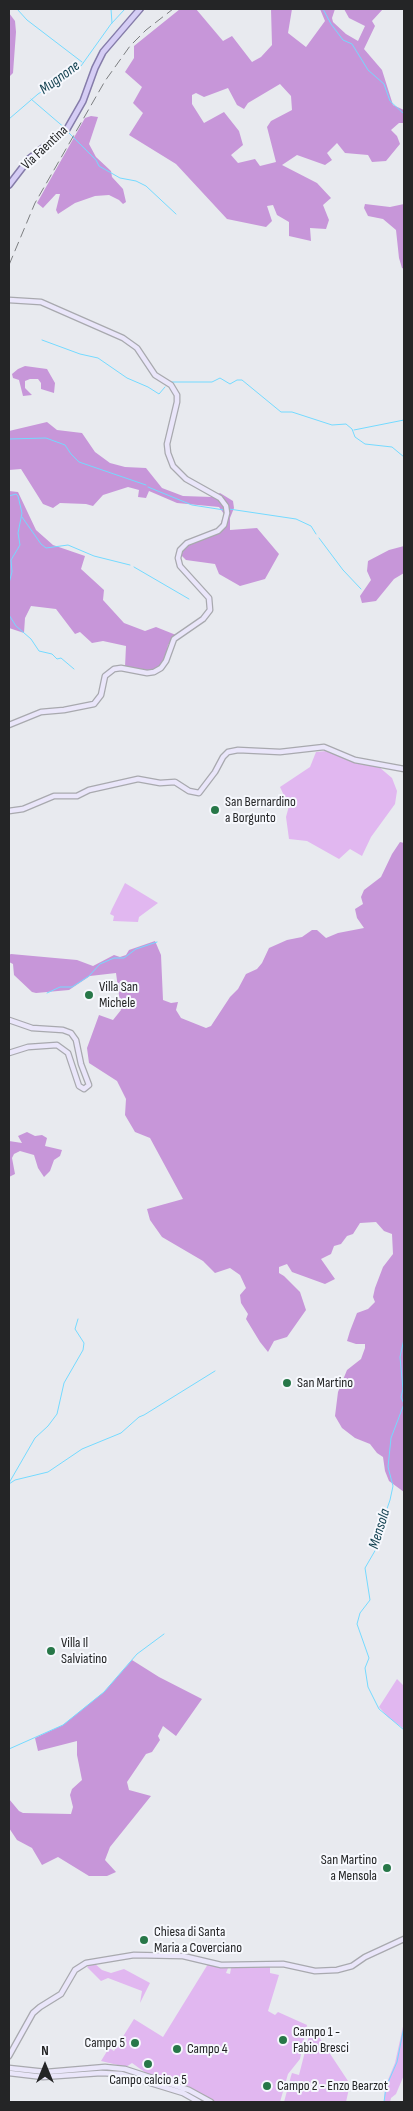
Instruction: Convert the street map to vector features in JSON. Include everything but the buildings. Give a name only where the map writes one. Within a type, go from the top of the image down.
[{"type":"main road","name":"Via Faentina","points":[[9,185],[30,159],[67,129],[86,96],[95,68],[103,52],[140,9]]},
{"type":"street","points":[[9,300],[42,302],[123,338],[137,348],[155,375],[171,386],[177,395],[178,402],[168,444],[168,453],[173,466],[186,479],[220,498],[227,509],[226,522],[220,530],[187,542],[179,552],[178,561],[210,601],[210,610],[208,614],[174,639],[166,661],[158,670],[147,673],[114,669],[105,676],[101,695],[94,704],[41,712],[9,725]]},
{"type":"street","points":[[9,811],[20,810],[56,796],[77,796],[89,790],[140,779],[160,783],[175,782],[190,791],[199,793],[228,752],[248,749],[278,752],[326,748],[355,760],[404,769]]},
{"type":"street","points":[[9,1020],[32,1028],[63,1030],[71,1033],[76,1040],[80,1064],[89,1082],[89,1087],[84,1089],[79,1086],[68,1053],[57,1045],[37,1046],[9,1053]]},
{"type":"street","points":[[9,2056],[35,2011],[61,1994],[75,1970],[86,1963],[134,1955],[189,1956],[221,1965],[283,1964],[315,1971],[337,1970],[352,1966],[365,1957],[404,1939]]},
{"type":"street","points":[[9,2068],[46,2072],[116,2068],[135,2072],[190,2090],[211,2102]]},
{"type":"street","points":[[9,2073],[43,2077],[101,2073],[122,2074],[182,2094],[199,2102]]},
{"type":"shaded area","points":[[180,9],[196,9],[223,41],[232,36],[252,62],[261,57],[272,45],[271,9],[292,9],[288,33],[306,47],[325,21],[320,9],[335,9],[332,18],[333,22],[346,34],[358,41],[365,26],[349,18],[344,9],[383,9],[372,21],[375,26],[364,49],[382,70],[393,105],[404,110],[404,123],[399,123],[391,130],[397,136],[400,144],[386,161],[372,162],[368,155],[345,153],[337,143],[327,153],[332,160],[325,165],[297,155],[282,165],[317,183],[331,198],[323,205],[329,220],[326,229],[310,228],[311,241],[289,236],[289,222],[277,215],[273,205],[267,206],[272,221],[266,227],[227,219],[176,164],[129,135],[143,113],[133,103],[142,87],[125,72],[134,58],[134,46]],"holes":[[[280,84],[291,96],[292,110],[271,121],[267,127],[276,162],[260,166],[255,159],[238,163],[231,155],[243,145],[239,131],[224,112],[204,123],[192,104],[192,95],[196,93],[204,97],[228,88],[237,105],[244,109],[248,103]]]},
{"type":"shaded area","points":[[9,13],[15,21],[16,32],[13,73],[9,77]]},
{"type":"shaded area","points":[[91,116],[98,117],[89,144],[96,157],[111,171],[112,177],[123,189],[126,202],[123,204],[109,195],[95,196],[75,203],[58,214],[56,210],[60,194],[56,194],[43,208],[37,203],[85,118]]},
{"type":"shaded area","points":[[365,204],[390,207],[404,204],[404,269],[399,258],[396,230],[383,219],[368,216],[364,208]]},
{"type":"shaded area","points":[[25,366],[47,369],[55,383],[54,393],[41,389],[41,383],[38,379],[30,379],[25,381],[25,388],[32,395],[23,396],[19,380],[13,378],[12,374]]},
{"type":"shaded area","points":[[47,422],[57,430],[82,433],[95,452],[110,463],[125,467],[146,468],[162,488],[183,496],[212,497],[220,493],[233,501],[234,508],[230,518],[230,530],[257,528],[279,554],[265,579],[240,586],[219,574],[215,564],[186,560],[181,555],[184,548],[190,544],[217,534],[224,514],[219,507],[177,503],[149,491],[146,498],[138,497],[139,490],[128,487],[103,495],[93,506],[60,503],[53,508],[43,504],[21,469],[9,470],[9,431]]},
{"type":"shaded area","points":[[9,491],[18,492],[36,530],[53,545],[85,556],[81,569],[104,590],[103,600],[124,623],[145,631],[156,627],[176,635],[168,645],[166,659],[158,668],[147,672],[125,667],[126,646],[103,641],[92,643],[80,632],[75,634],[56,609],[31,606],[25,618],[24,633],[9,628]]},
{"type":"shaded area","points":[[404,546],[404,573],[394,579],[376,601],[362,603],[360,596],[371,580],[367,571],[368,561],[389,550]]},
{"type":"shaded area","points":[[326,751],[379,767],[392,778],[397,791],[395,804],[371,837],[362,856],[350,849],[339,859],[307,841],[289,839],[286,817],[289,806],[280,787],[310,767],[316,752]]},
{"type":"shaded area","points":[[400,842],[404,843],[404,1492],[389,1481],[383,1457],[370,1444],[355,1438],[342,1428],[335,1416],[338,1392],[347,1370],[361,1359],[365,1348],[365,1344],[347,1341],[350,1331],[357,1313],[368,1309],[375,1302],[373,1297],[375,1288],[383,1267],[393,1254],[392,1234],[384,1231],[376,1222],[360,1223],[353,1234],[347,1236],[341,1244],[334,1246],[331,1254],[321,1259],[335,1279],[325,1284],[292,1272],[287,1264],[279,1267],[279,1273],[300,1292],[306,1310],[287,1337],[274,1341],[268,1352],[246,1319],[248,1314],[241,1303],[240,1295],[246,1288],[240,1275],[230,1268],[215,1273],[203,1261],[162,1237],[150,1220],[147,1209],[183,1199],[150,1138],[135,1132],[125,1115],[126,1099],[117,1081],[89,1063],[87,1048],[99,1015],[113,1020],[121,1010],[116,973],[90,976],[69,990],[36,993],[32,992],[14,975],[13,964],[9,962],[9,955],[11,954],[77,960],[93,966],[114,955],[120,957],[126,955],[129,950],[155,941],[161,955],[163,1000],[171,1003],[178,1002],[176,1010],[181,1018],[206,1028],[211,1026],[230,997],[238,989],[246,974],[257,969],[262,963],[269,948],[287,940],[302,937],[312,930],[317,930],[326,938],[338,933],[364,928],[357,918],[355,909],[363,904],[361,897],[364,890],[381,877]]},
{"type":"shaded area","points":[[125,883],[158,903],[139,917],[138,922],[113,921],[114,916],[110,914]]},
{"type":"shaded area","points":[[27,1132],[35,1136],[42,1135],[47,1138],[45,1146],[62,1150],[60,1156],[54,1160],[50,1171],[44,1177],[38,1168],[34,1155],[20,1151],[14,1154],[12,1158],[15,1174],[9,1177],[9,1141],[22,1143],[18,1136]]},
{"type":"shaded area","points":[[132,1660],[159,1677],[202,1699],[176,1736],[163,1726],[158,1736],[160,1740],[152,1752],[146,1754],[127,1782],[129,1790],[151,1796],[110,1847],[105,1860],[116,1872],[107,1876],[89,1876],[58,1857],[42,1865],[32,1848],[17,1840],[9,1828],[9,1799],[23,1813],[71,1814],[73,1807],[70,1795],[72,1789],[82,1780],[77,1755],[77,1741],[38,1751],[35,1738],[63,1725],[104,1692]]},
{"type":"shaded area","points":[[397,1679],[404,1686],[404,1729],[388,1717],[379,1707]]},
{"type":"shaded area","points":[[94,1963],[102,1970],[111,1973],[124,1969],[150,1983],[140,2003],[142,1991],[108,1978],[101,1981],[87,1967]]},
{"type":"shaded area","points":[[208,1964],[219,1968],[228,1968],[226,1973],[230,1974],[231,1968],[270,1967],[270,1973],[279,1975],[268,2011],[275,2015],[278,2012],[307,2025],[300,2059],[288,2074],[280,2102],[215,2102],[187,2086],[146,2073],[132,2063],[126,2067],[101,2061],[109,2048],[114,2051],[134,2019],[163,2037]]},
{"type":"shaded area","points":[[404,2022],[404,2075],[396,2094],[391,2098],[390,2102],[384,2102],[385,2087],[395,2063]]},
{"type":"shaded area","points":[[315,2031],[350,2084],[346,2102],[284,2102],[292,2073],[299,2075],[310,2032]]},
{"type":"waterway","points":[[17,9],[27,20],[82,62]]},
{"type":"waterway","points":[[111,9],[112,23]]},
{"type":"waterway","name":"Mugnone","points":[[9,119],[38,94],[81,66],[111,24],[125,9]]},
{"type":"waterway","points":[[323,9],[343,40],[352,44],[368,70],[384,84],[390,101],[404,114]]},
{"type":"waterway","points":[[31,99],[66,129]]},
{"type":"waterway","points":[[68,132],[96,160],[99,166],[120,178],[136,181],[146,186],[176,214]]},
{"type":"waterway","points":[[42,340],[80,354],[98,358],[127,378],[159,394],[165,387]]},
{"type":"waterway","points":[[169,382],[212,382],[220,378],[230,384],[237,380],[242,380],[281,412],[292,412],[332,425],[346,424],[352,429],[355,437],[365,444],[392,447],[404,457]]},
{"type":"waterway","points":[[354,430],[404,420]]},
{"type":"waterway","points":[[9,439],[46,438],[65,445],[79,462],[146,485]]},
{"type":"waterway","points":[[148,487],[192,505],[224,510]]},
{"type":"waterway","points":[[9,496],[16,494],[18,496],[22,513],[18,533],[20,545],[11,560],[12,572],[9,583]]},
{"type":"waterway","points":[[229,509],[296,519],[311,526],[316,534]]},
{"type":"waterway","points":[[22,517],[41,544],[46,548],[68,545],[94,556],[130,565]]},
{"type":"waterway","points":[[319,538],[343,570],[361,589]]},
{"type":"waterway","points":[[134,567],[189,599]]},
{"type":"waterway","points":[[9,615],[16,626],[31,639],[39,651],[52,654],[57,659],[61,658],[74,669]]},
{"type":"waterway","points":[[47,993],[60,987],[72,987],[89,976],[100,964],[114,958],[124,958],[136,949],[157,942]]},
{"type":"waterway","points":[[9,1483],[35,1438],[57,1414],[64,1383],[83,1350],[84,1343],[75,1329],[78,1319]]},
{"type":"waterway","name":"Mensola","points":[[404,1339],[400,1357],[403,1389],[401,1397],[404,1404],[391,1438],[388,1467],[393,1486],[379,1532],[376,1549],[365,1568],[370,1600],[360,1613],[357,1624],[369,1658],[365,1668],[368,1687],[379,1709],[404,1730]]},
{"type":"waterway","points":[[9,1484],[15,1480],[48,1472],[82,1449],[121,1433],[139,1417],[215,1371]]},
{"type":"waterway","points":[[9,1749],[63,1725],[104,1692],[137,1654],[164,1634]]},
{"type":"waterway","name":"Mensola","points":[[384,2102],[386,2087],[397,2062],[404,2027]]},
{"type":"railway","points":[[9,265],[35,203],[105,81],[130,46],[146,30],[173,9]]},
{"type":"place","name":"San Bernardino a Borgunto","points":[[215,810]]},
{"type":"place","name":"Villa San Michele","points":[[89,995]]},
{"type":"place","name":"San Martino","points":[[287,1383]]},
{"type":"place","name":"Villa Il Salviatino","points":[[51,1651]]},
{"type":"place","name":"San Martino a Mensola","points":[[387,1868]]},
{"type":"place","name":"Chiesa di Santa Maria a Coverciano","points":[[144,1940]]},
{"type":"place","name":"Campo 1 - Fabio Bresci","points":[[283,2040]]},
{"type":"place","name":"Campo 5","points":[[135,2043]]},
{"type":"place","name":"Campo 4","points":[[177,2049]]},
{"type":"place","name":"Campo calcio a 5","points":[[148,2064]]},
{"type":"place","name":"Campo 2 - Enzo Bearzot","points":[[267,2086]]}]
